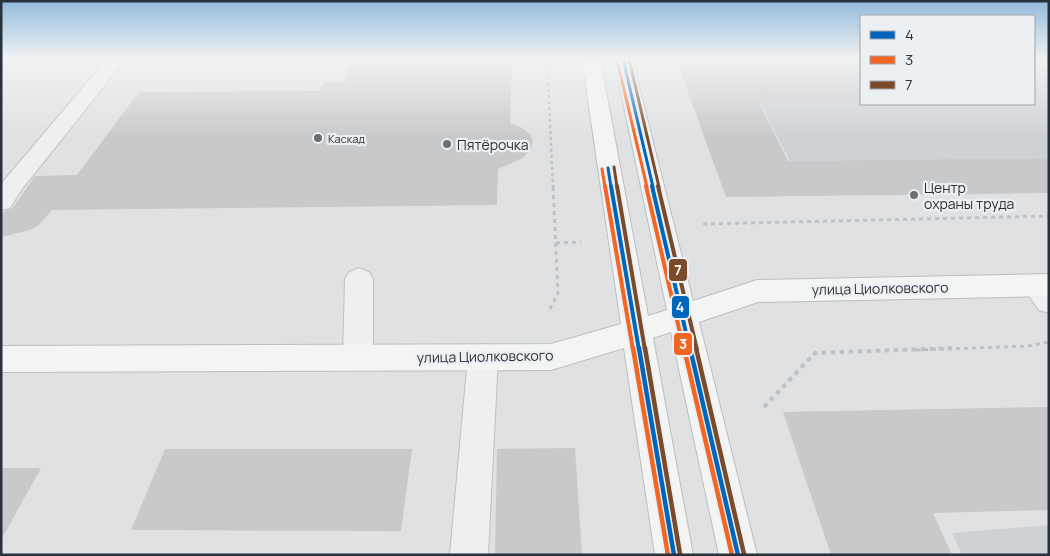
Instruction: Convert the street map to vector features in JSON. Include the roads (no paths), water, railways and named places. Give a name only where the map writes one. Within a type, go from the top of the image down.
[{"type":"main road","points":[[595,85],[674,555]]},
{"type":"main road","points":[[629,85],[738,555]]},
{"type":"main road","name":"улица Циолковского","points":[[1,359],[551,357],[636,332],[757,291],[1044,291]]},
{"type":"lane","points":[[1,202],[14,182],[96,85]]},
{"type":"lane","points":[[358,357],[359,279]]},
{"type":"lane","points":[[469,555],[483,357]]},
{"type":"place","name":"Каскад","points":[[318,138]]},
{"type":"place","name":"Пятёрочка","points":[[447,144]]},
{"type":"place","name":"Центр охраны труда","points":[[914,195]]}]
